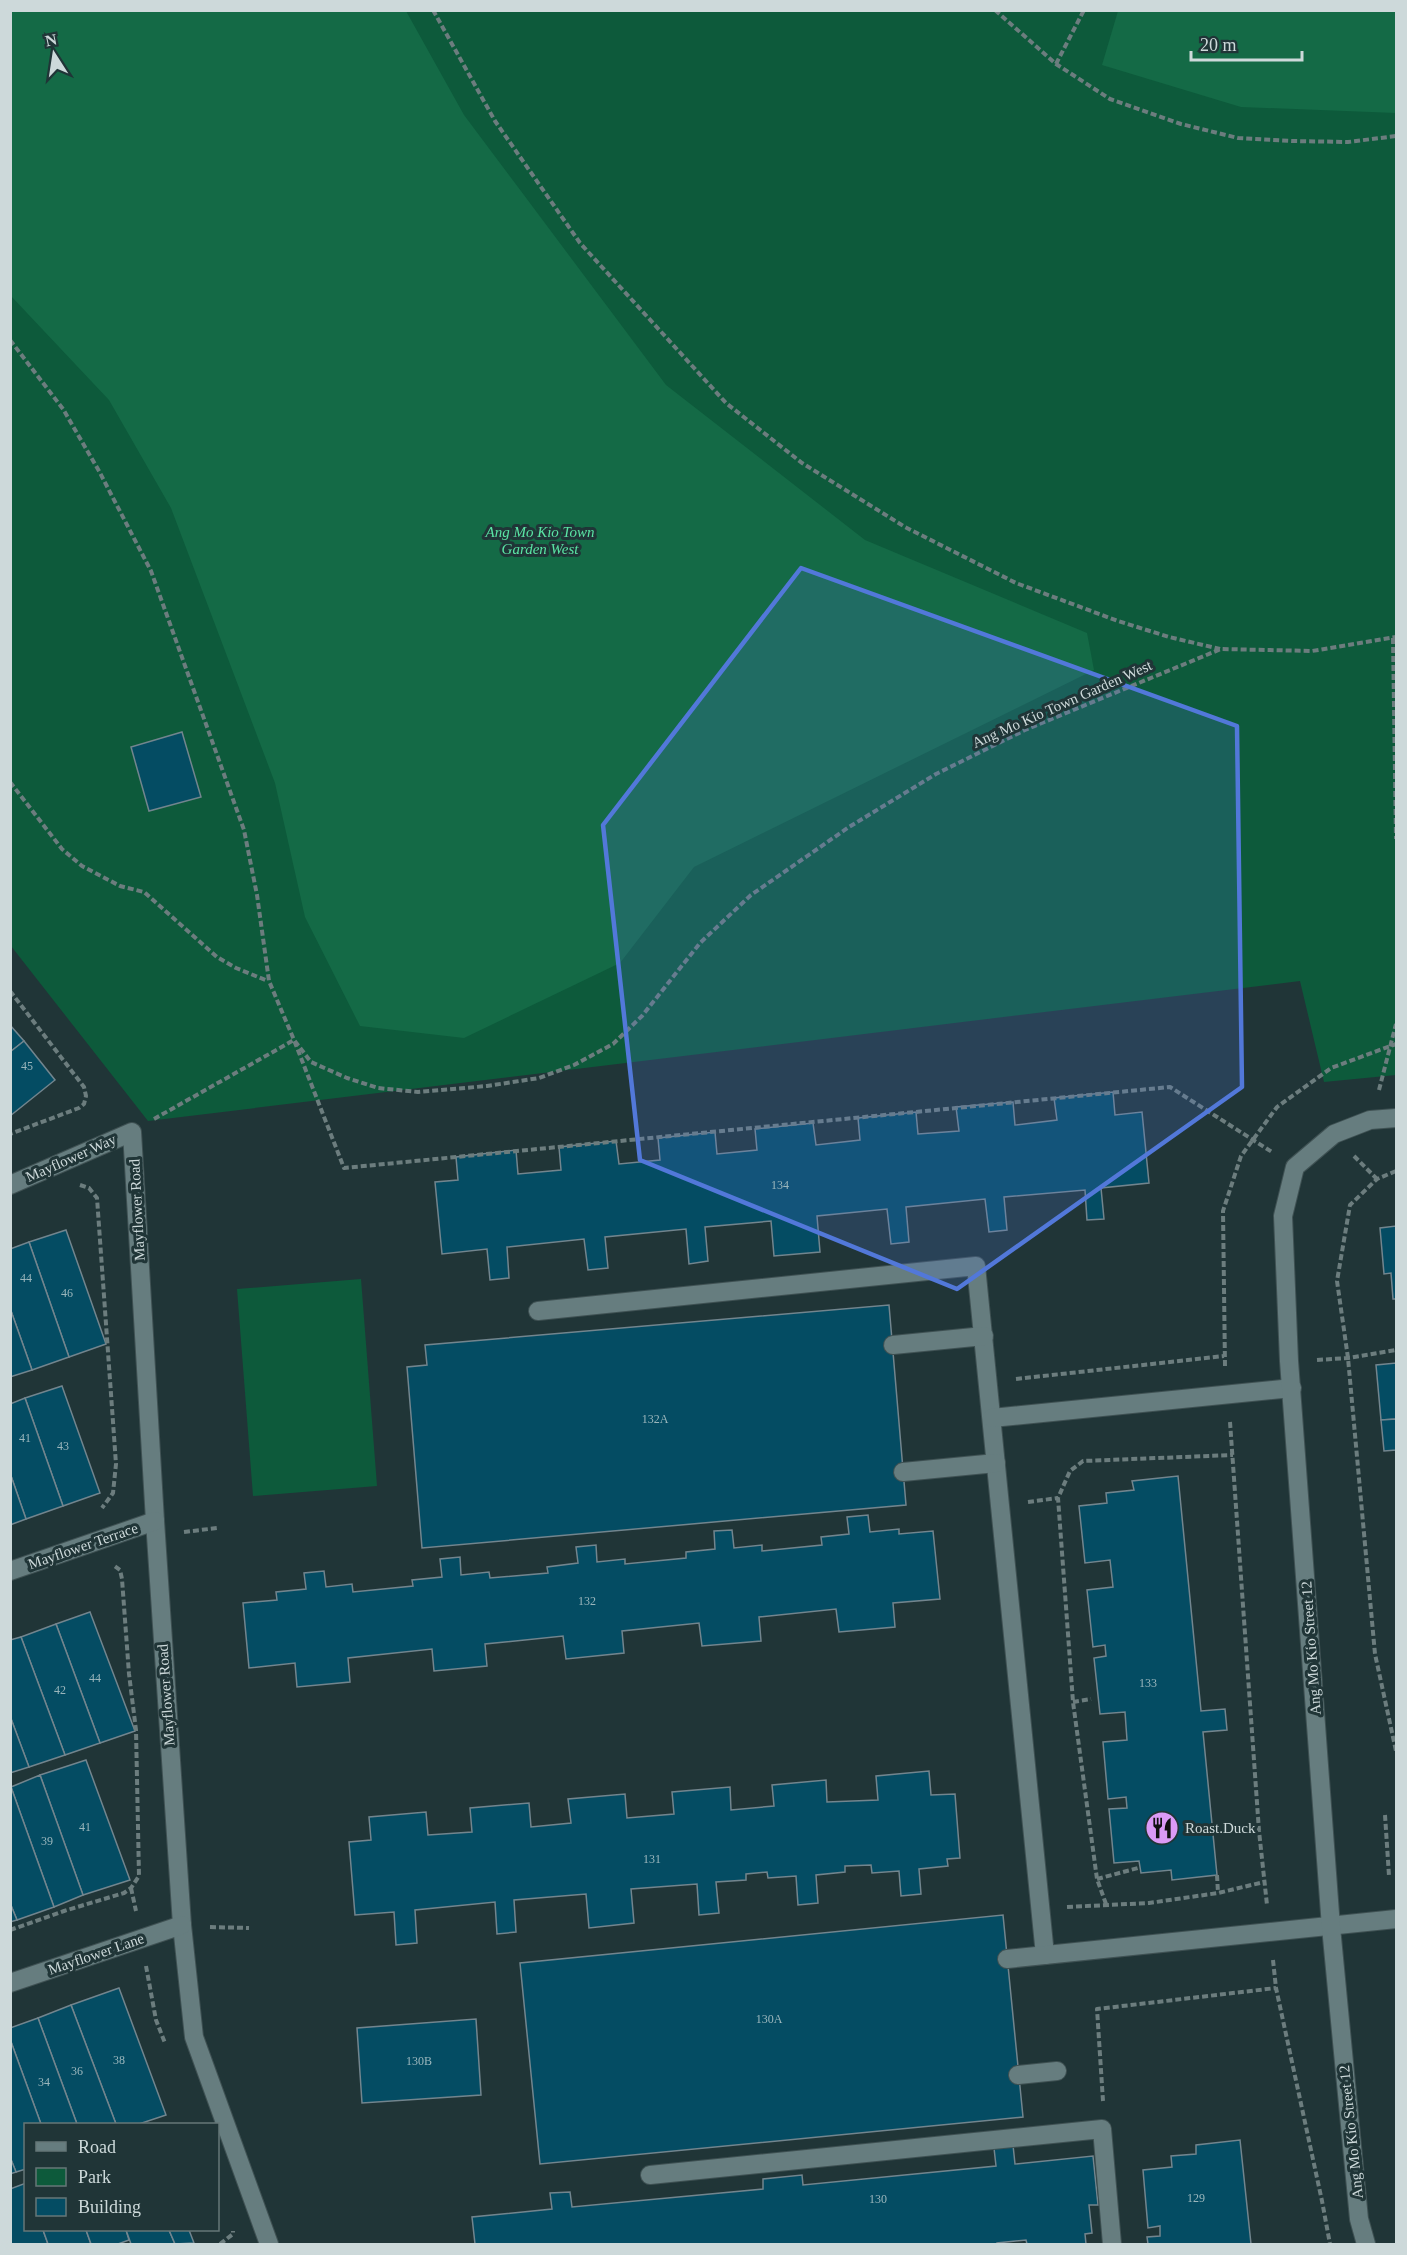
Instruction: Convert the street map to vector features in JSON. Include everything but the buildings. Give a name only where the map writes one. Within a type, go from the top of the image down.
[{"type":"street","points":[[1295,1167],[1334,1134],[1370,1120],[1396,1118]]},
{"type":"street","name":"Mayflower Way","points":[[10,1185],[132,1132]]},
{"type":"street","name":"Mayflower Road","points":[[132,1132],[182,1928],[194,2037],[269,2244]]},
{"type":"street","name":"Ang Mo Kio Street 12","points":[[1295,1167],[1283,1216],[1289,1361],[1331,1926],[1359,2219],[1366,2244]]},
{"type":"street","points":[[538,1311],[976,1266],[1045,1955]]},
{"type":"street","points":[[893,1346],[984,1336]]},
{"type":"street","points":[[992,1418],[1292,1388]]},
{"type":"street","points":[[903,1472],[996,1462]]},
{"type":"street","name":"Mayflower Terrace","points":[[10,1571],[155,1521]]},
{"type":"street","points":[[1007,1959],[1396,1919]]},
{"type":"street","name":"Mayflower Lane","points":[[10,1983],[182,1928]]},
{"type":"street","points":[[1018,2075],[1057,2071]]},
{"type":"street","points":[[650,2175],[1102,2129],[1112,2244]]},
{"type":"path","points":[[433,10],[495,121],[580,243],[726,403],[802,463],[905,527],[1016,583],[1118,621],[1169,637],[1221,649]]},
{"type":"path","points":[[995,10],[1056,64],[1110,99],[1181,124],[1238,138],[1348,142],[1396,136]]},
{"type":"path","points":[[1056,64],[1084,10]]},
{"type":"path","name":"Ang Mo Kio Town Garden West","points":[[10,340],[63,409],[99,471],[151,571],[244,830],[257,896],[269,981],[294,1040],[311,1062],[347,1078],[378,1088],[418,1092],[487,1086],[539,1078],[574,1065],[613,1044],[642,1016],[700,943],[751,895],[849,827],[936,774],[1025,730],[1221,649],[1312,651],[1395,638]]},
{"type":"path","points":[[1395,638],[1396,839]]},
{"type":"path","points":[[10,782],[62,849],[82,866],[120,886],[144,892],[217,957],[236,968],[269,981]]},
{"type":"path","points":[[10,992],[84,1087],[86,1096],[84,1104],[79,1108],[10,1134]]},
{"type":"path","points":[[1370,1120],[1394,1045],[1396,1024]]},
{"type":"path","points":[[132,1132],[294,1040],[344,1168],[1170,1087],[1295,1167]]},
{"type":"path","points":[[1330,2244],[1276,1988],[1259,1831],[1224,1356],[1223,1211],[1241,1156],[1277,1107],[1331,1068],[1394,1045]]},
{"type":"path","points":[[1396,1171],[1377,1179],[1350,1204],[1337,1281],[1348,1358],[1376,1653],[1396,1751]]},
{"type":"path","points":[[92,1512],[102,1508],[113,1493],[116,1464],[97,1198]]},
{"type":"path","points":[[1348,1358],[1396,1350]]},
{"type":"path","points":[[988,1382],[1224,1356]]},
{"type":"path","points":[[1233,1455],[1083,1461],[1070,1471],[1058,1498],[1073,1702],[1097,1879],[1106,1904],[1149,1903],[1218,1893],[1265,1882]]},
{"type":"path","points":[[10,1930],[124,1893],[131,1888],[139,1876],[136,1730],[129,1674],[122,1579],[120,1570],[110,1563]]},
{"type":"path","points":[[1073,1702],[1091,1699]]},
{"type":"path","points":[[1385,1815],[1389,1876]]},
{"type":"path","points":[[1097,1879],[1138,1868]]},
{"type":"path","points":[[1216,1875],[1218,1893]]},
{"type":"path","points":[[182,1928],[199,1926],[249,1928]]},
{"type":"path","points":[[145,1956],[156,2020],[169,2054]]},
{"type":"path","points":[[1063,2133],[1104,2103],[1097,2009],[1276,1988]]},
{"type":"highlighted area","points":[[801,568],[1237,726],[1242,1087],[957,1289],[640,1160],[603,825]]},
{"type":"green space","points":[[11,10],[406,11],[464,115],[666,385],[865,540],[1087,633],[1094,670],[694,867],[620,963],[464,1038],[360,1026],[305,917],[275,783],[171,508],[109,400],[11,296]]},
{"type":"green space","name":"Ang Mo Kio Town Garden West","points":[[11,11],[1396,11],[1396,1075],[1324,1082],[1300,981],[148,1121],[11,946]]},
{"type":"green space","points":[[1118,11],[1396,11],[1396,113],[1241,107],[1102,65]]},
{"type":"green space","points":[[361,1279],[377,1486],[253,1496],[237,1289]]},
{"type":"place","name":"Roast.Duck","points":[[1162,1828]]}]
